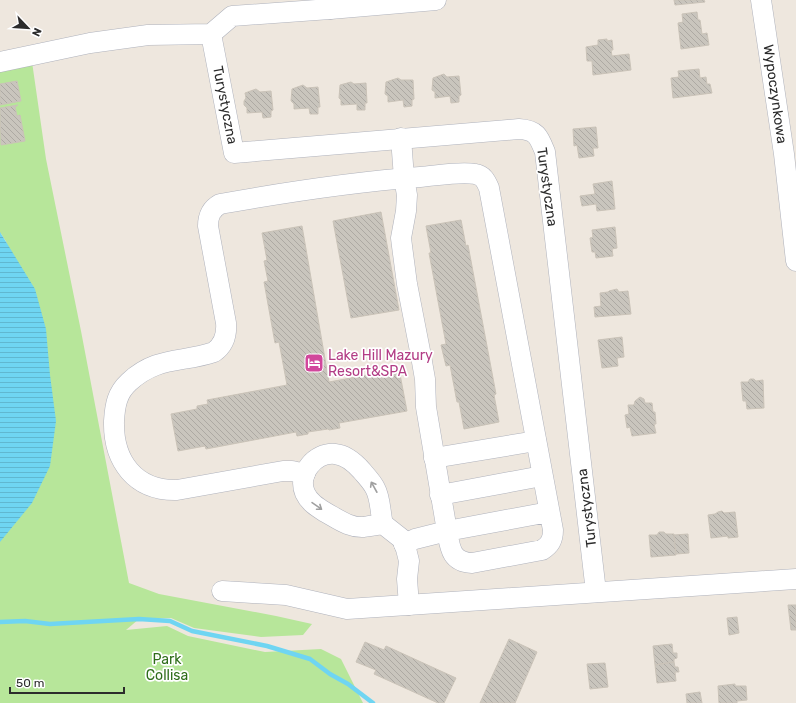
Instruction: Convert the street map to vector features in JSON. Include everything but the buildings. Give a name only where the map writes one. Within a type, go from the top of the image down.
[{"type":"street","points":[[0,62],[90,43],[148,35],[211,34],[232,16],[330,4],[436,0]]},
{"type":"street","name":"Wypoczynkowa","points":[[761,0],[790,153],[796,261]]},
{"type":"street","name":"Turystyczna","points":[[211,34],[234,153],[520,128],[533,131],[541,141],[546,160],[596,592]]},
{"type":"street","points":[[305,474],[292,471],[283,471],[177,490],[159,489],[141,482],[133,476],[122,462],[119,454],[114,436],[116,402],[123,388],[147,368],[158,364],[214,352],[222,344],[226,337],[226,323],[208,226],[209,215],[220,204],[285,192],[365,181],[404,178],[470,173],[481,176],[487,183],[553,536],[551,542],[542,550],[472,563],[465,563],[454,556],[451,550],[434,458],[426,407],[425,379],[407,284],[401,238],[407,204],[404,178],[401,138]]},
{"type":"street","points":[[434,458],[536,441]]},
{"type":"street","points":[[383,524],[364,527],[350,525],[311,502],[305,493],[303,483],[305,474],[312,462],[325,454],[338,454],[348,459],[361,470],[375,488],[379,500],[383,524],[398,536],[407,552],[407,579],[415,604]]},
{"type":"street","points":[[440,495],[542,476]]},
{"type":"street","points":[[407,552],[415,538],[549,512]]},
{"type":"street","points":[[222,591],[286,595],[347,609],[796,579]]},
{"type":"green space","name":"Park Collisa","points":[[30,48],[46,159],[81,331],[129,583],[159,594],[312,624],[303,635],[261,637],[194,628],[171,618],[139,619],[126,630],[167,626],[188,636],[265,652],[321,649],[341,659],[363,703],[0,703],[0,240],[7,243],[0,232],[0,55]]},
{"type":"water","points":[[0,232],[35,289],[46,329],[56,421],[50,466],[32,503],[0,542]]},
{"type":"waterway","points":[[0,622],[25,621],[50,624],[139,619],[170,621],[192,631],[267,646],[310,659],[330,674],[348,684],[373,703]]},
{"type":"place","name":"Lake Hill Mazury Resort&SPA","points":[[314,363]]}]
